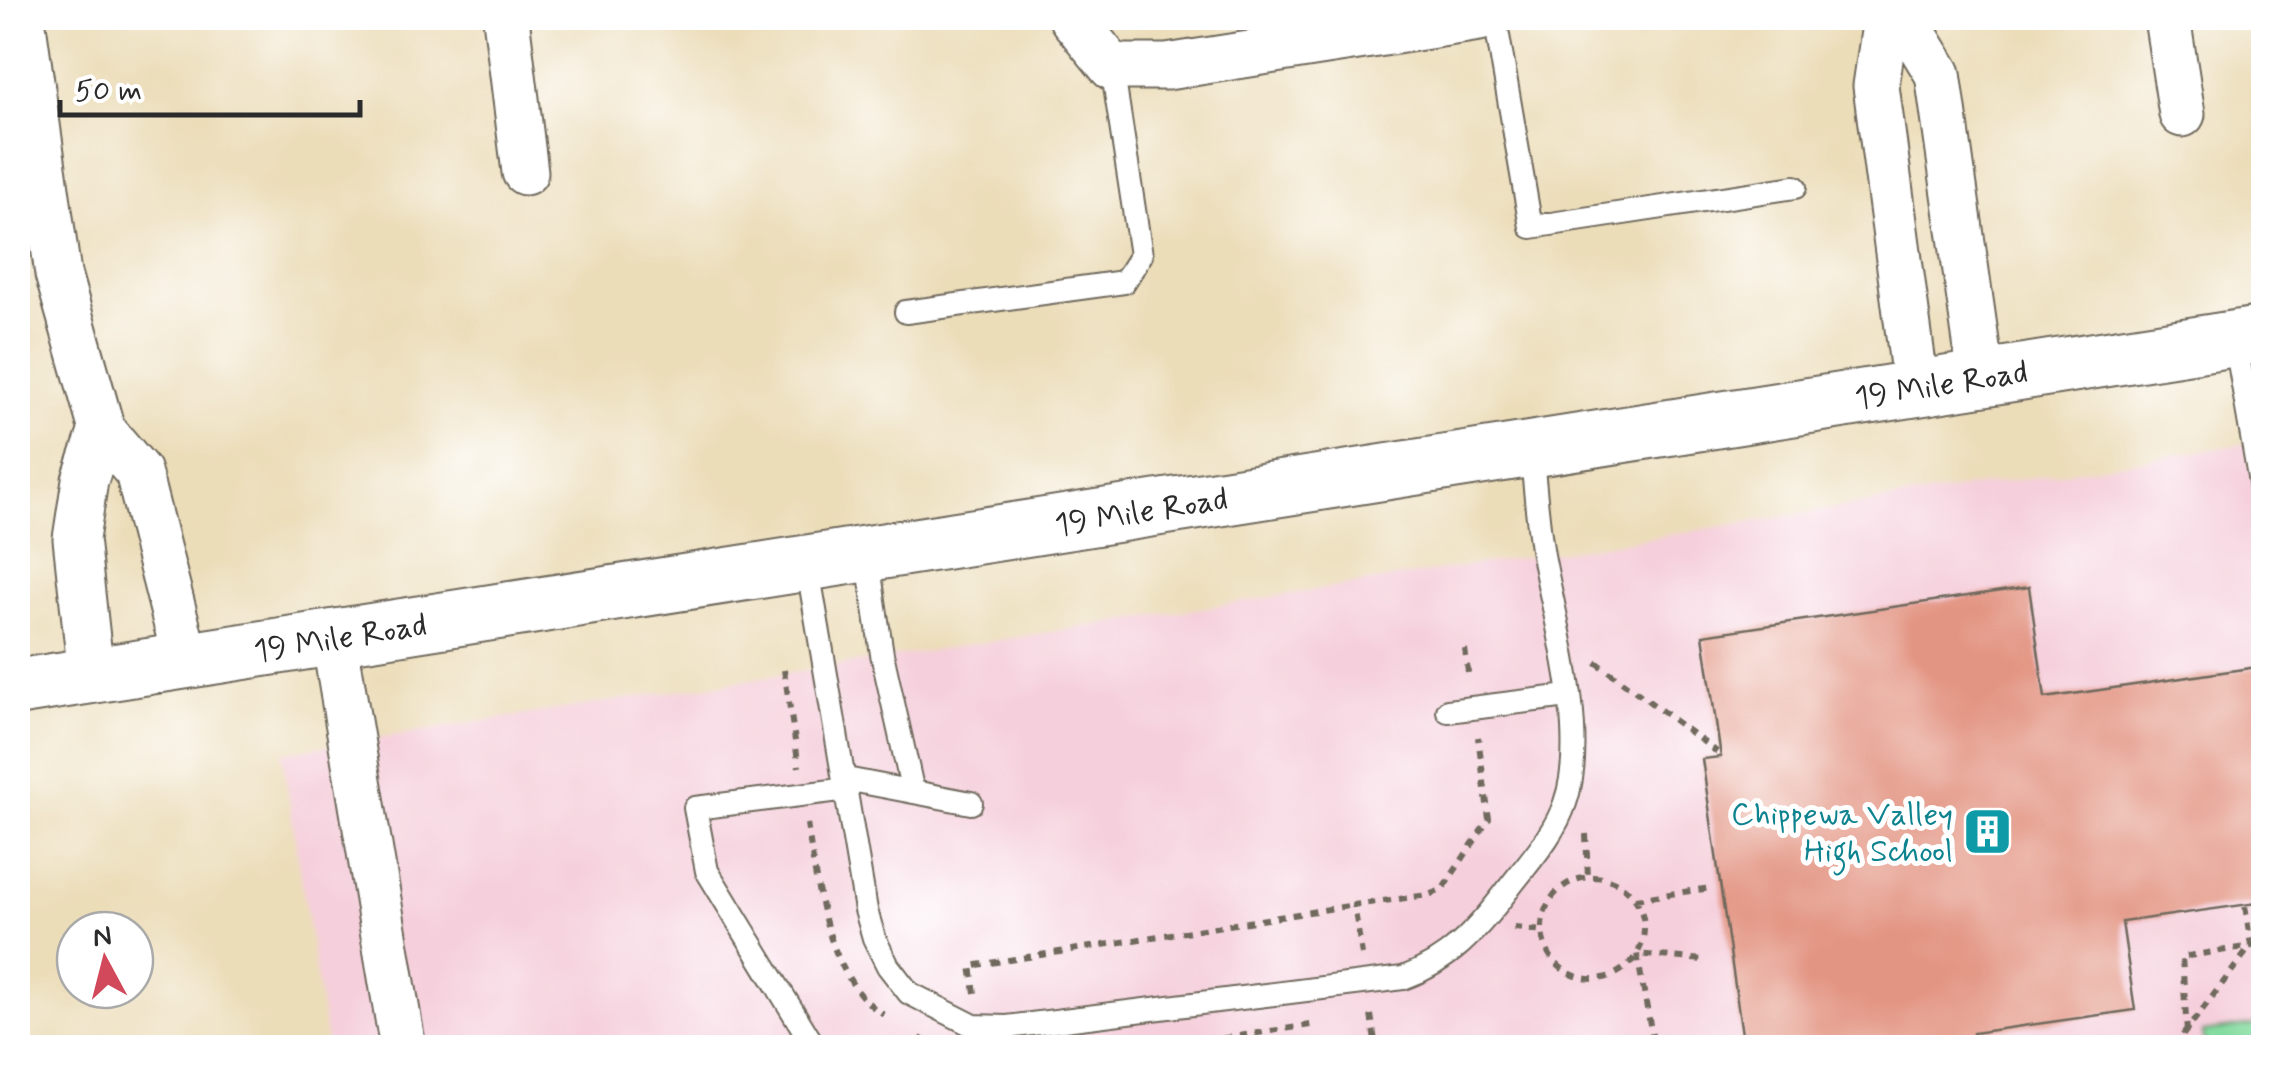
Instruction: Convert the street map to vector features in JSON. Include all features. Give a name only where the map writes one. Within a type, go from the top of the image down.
[{"type":"street","points":[[22,18],[38,278],[102,430],[138,472],[186,661]]},
{"type":"street","points":[[506,18],[525,172]]},
{"type":"street","points":[[1072,18],[1112,67],[1167,67],[1479,18]]},
{"type":"street","points":[[1886,18],[1876,86],[1916,388]]},
{"type":"street","points":[[1904,18],[1938,74],[1981,377]]},
{"type":"street","points":[[2166,18],[2182,114]]},
{"type":"street","name":"19 Mile Road","points":[[18,687],[2249,336]]},
{"type":"street","points":[[91,675],[76,539],[84,480],[102,430]]},
{"type":"street","points":[[334,638],[403,1048]]},
{"type":"lane","points":[[1495,18],[1531,227],[1795,187]]},
{"type":"lane","points":[[906,312],[1124,282],[1141,255],[1112,67]]},
{"type":"lane","points":[[2249,336],[2264,506]]},
{"type":"lane","points":[[807,563],[866,910],[888,966],[910,992],[974,1026],[1007,1027],[1403,978],[1431,968],[1465,941],[1542,844],[1565,805],[1574,767],[1574,731],[1542,548],[1530,449]]},
{"type":"lane","points":[[867,554],[882,654],[913,792]]},
{"type":"lane","points":[[1448,711],[1568,696]]},
{"type":"lane","points":[[815,1048],[707,871],[695,808],[847,784],[971,803]]},
{"type":"path","points":[[976,999],[971,966],[1442,890],[1488,819],[1465,649]]},
{"type":"path","points":[[1593,675],[1591,658],[1718,752]]},
{"type":"path","points":[[1574,841],[1585,826],[1588,878]]},
{"type":"path","points":[[1637,954],[1622,970],[1607,978],[1577,976],[1563,970],[1552,960],[1542,931],[1548,905],[1559,891],[1588,878],[1605,878],[1620,885],[1635,900],[1642,911],[1644,927],[1637,954],[1653,1041]]},
{"type":"path","points":[[1635,900],[1711,888]]},
{"type":"path","points":[[1354,905],[1362,956]]},
{"type":"path","points":[[2173,1048],[2251,946],[2245,905]]},
{"type":"path","points":[[1516,920],[1511,928],[1542,931]]},
{"type":"path","points":[[2188,1048],[2182,957],[2264,944]]},
{"type":"path","points":[[1637,954],[1703,960]]},
{"type":"path","points":[[1354,1018],[1386,1013]]},
{"type":"path","points":[[1371,1015],[1376,1048]]},
{"type":"path","points":[[1160,1048],[1320,1024]]},
{"type":"shaded area","points":[[2263,441],[2263,1047],[327,1047],[282,753]]},
{"type":"green space","points":[[2263,1024],[2263,1047],[2205,1047],[2203,1032]]},
{"type":"building","name":"Chippewa Valley High School","points":[[2029,587],[2045,698],[2264,666],[2264,902],[2122,922],[2135,1010],[1973,1033],[1975,1048],[1744,1048],[1702,759],[1721,757],[1703,635]]},
{"type":"place","name":"Chippewa Valley High School","points":[[1988,831]]}]
